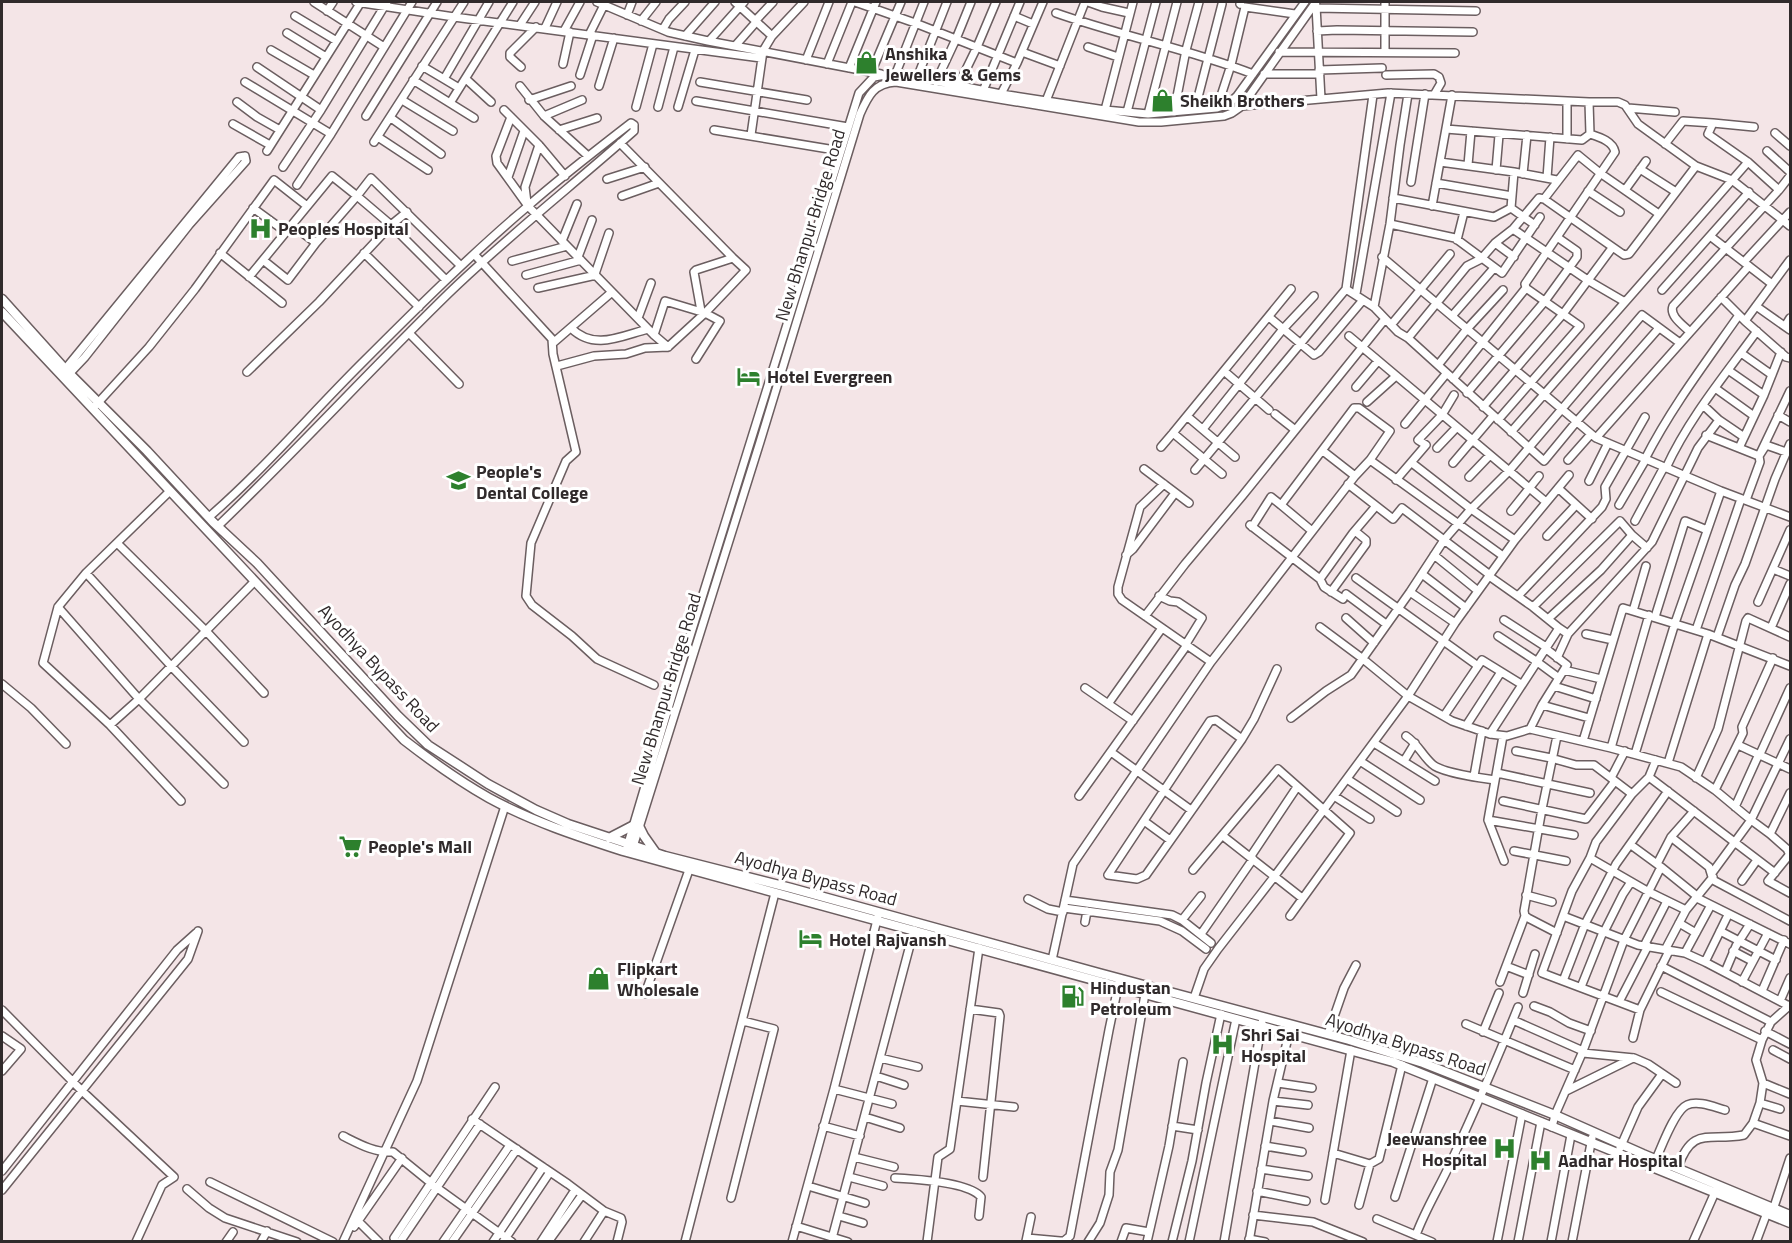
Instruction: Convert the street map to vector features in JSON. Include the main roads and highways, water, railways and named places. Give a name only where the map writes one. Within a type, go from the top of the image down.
[{"type":"main road","name":"Ayodhya Bypass Road","points":[[2,299],[13,318],[65,374],[92,409],[404,740],[436,765],[489,798],[560,826],[689,870],[1052,960],[1145,993],[1189,999]]},
{"type":"main road","name":"Ayodhya Bypass Road","points":[[2,312],[13,318]]},
{"type":"main road","name":"Ayodhya Bypass Road","points":[[65,374],[99,402],[214,522],[257,563],[398,716],[426,743],[560,826],[609,838],[629,849],[656,853],[878,917],[914,930],[1189,999],[1229,1014],[1290,1029],[1402,1065],[1591,1142],[1678,1167],[1717,1188]]},
{"type":"main road","points":[[205,529],[214,522]]},
{"type":"main road","points":[[489,798],[494,787]]},
{"type":"main road","points":[[609,838],[637,825],[656,853]]},
{"type":"main road","name":"Ayodhya Bypass Road","points":[[1290,1029],[1328,1035],[1423,1063],[1485,1087],[1555,1115],[1593,1133],[1619,1149],[1771,1211],[1791,1223]]},
{"type":"main road","name":"Ayodhya Bypass Road","points":[[1771,1211],[1791,1215]]},
{"type":"place","name":"Anshika Jewellers & Gems","points":[[867,63]]},
{"type":"place","name":"Sheikh Brothers","points":[[1162,100]]},
{"type":"place","name":"Peoples Hospital","points":[[260,228]]},
{"type":"place","name":"Hotel Evergreen","points":[[749,376]]},
{"type":"place","name":"People's Dental College","points":[[458,481]]},
{"type":"place","name":"People's Mall","points":[[350,846]]},
{"type":"place","name":"Hotel Rajvansh","points":[[811,939]]},
{"type":"place","name":"Flipkart Wholesale","points":[[599,978]]},
{"type":"place","name":"Hindustan Petroleum","points":[[1072,997]]},
{"type":"place","name":"Shri Sai Hospital","points":[[1223,1044]]},
{"type":"place","name":"Jeewanshree Hospital","points":[[1505,1148]]},
{"type":"place","name":"Aadhar Hospital","points":[[1540,1160]]}]
